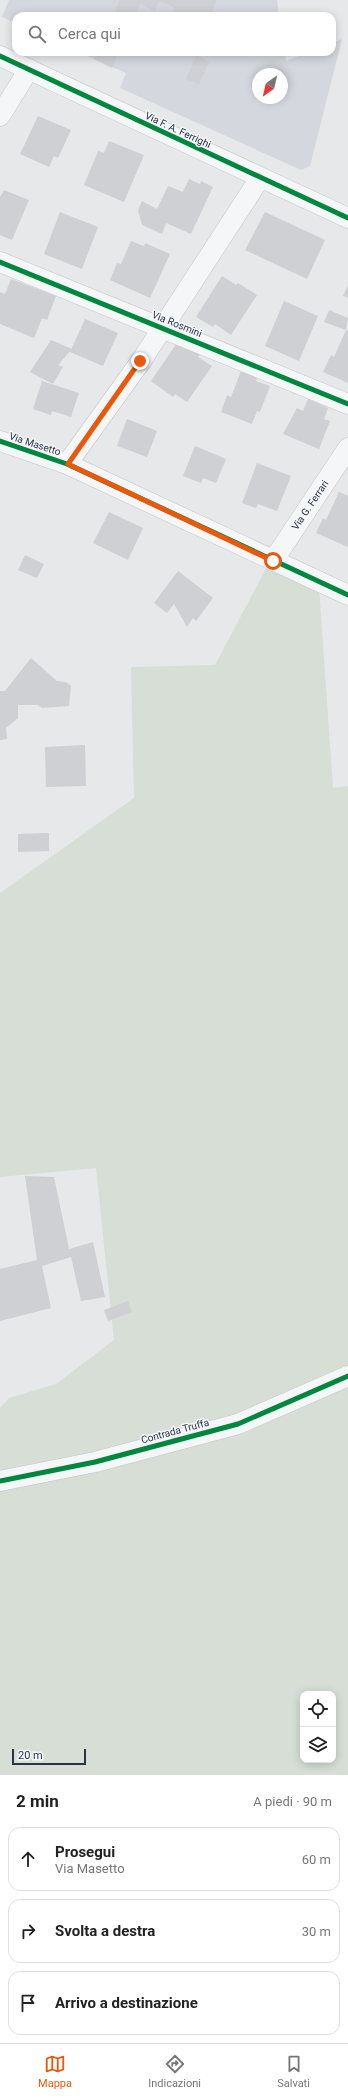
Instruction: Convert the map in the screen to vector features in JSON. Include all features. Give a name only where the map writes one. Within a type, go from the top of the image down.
[{"type":"street","name":"Via F. A. Ferrighi","points":[[0,56],[348,218]]},
{"type":"street","points":[[0,116],[29,69]]},
{"type":"street","points":[[68,464],[140,361],[260,178]]},
{"type":"street","name":"Via Rosmini","points":[[0,262],[348,404]]},
{"type":"street","name":"Via Masetto","points":[[0,441],[68,464],[348,595]]},
{"type":"street","name":"Via G. Ferrari","points":[[273,561],[348,448]]},
{"type":"street","name":"Contrada Truffa","points":[[0,1481],[94,1462],[238,1424],[348,1376]]},
{"type":"shaded area","points":[[9,0],[277,0],[278,12],[12,12],[12,21],[2,17]]},
{"type":"shaded area","points":[[342,39],[310,166],[301,170],[120,88],[126,73],[87,56],[285,56],[286,61],[299,56],[336,56],[336,41]]},
{"type":"shaded area","points":[[269,563],[319,587],[333,788],[348,786],[348,1775],[0,1775],[0,1408],[9,1398],[56,1384],[114,1340],[96,1168],[0,1177],[0,893],[134,798],[131,667],[215,665]]},
{"type":"building","points":[[120,0],[216,0],[212,12],[172,12],[174,7],[159,1],[155,11],[140,4],[137,12],[115,12]]},
{"type":"building","points":[[95,56],[117,56],[112,68],[94,59]]},
{"type":"building","points":[[196,56],[209,62],[199,84],[186,79]]},
{"type":"building","points":[[38,116],[71,130],[58,158],[54,156],[49,167],[20,154]]},
{"type":"building","points":[[109,141],[144,155],[124,202],[84,185],[98,151],[104,153]]},
{"type":"building","points":[[189,179],[200,184],[201,181],[213,187],[191,234],[166,223],[162,234],[142,225],[138,210],[142,201],[157,209],[168,186],[183,192]]},
{"type":"building","points":[[4,190],[29,200],[12,240],[0,235],[0,197]]},
{"type":"building","points":[[60,212],[98,227],[82,269],[44,254]]},
{"type":"building","points":[[265,212],[325,240],[307,279],[245,250]]},
{"type":"building","points":[[131,241],[144,246],[145,243],[170,254],[150,298],[110,280],[117,263],[121,264]]},
{"type":"building","points":[[222,276],[236,285],[238,283],[257,295],[231,335],[215,324],[213,327],[196,317]]},
{"type":"building","points":[[11,279],[56,296],[47,320],[42,318],[34,338],[0,324],[0,292],[5,294]]},
{"type":"building","points":[[348,285],[348,298],[343,296]]},
{"type":"building","points":[[284,301],[318,316],[299,361],[265,346]]},
{"type":"building","points":[[329,310],[348,318],[346,330],[324,322]]},
{"type":"building","points":[[85,319],[118,333],[103,366],[70,352]]},
{"type":"building","points":[[346,330],[348,331],[348,383],[323,372],[331,355],[334,357]]},
{"type":"building","points":[[51,340],[72,349],[58,365],[63,367],[53,384],[30,372]]},
{"type":"building","points":[[179,340],[200,354],[198,357],[212,366],[187,402],[175,394],[173,397],[151,381]]},
{"type":"building","points":[[241,371],[257,378],[256,381],[270,386],[260,412],[257,411],[252,424],[221,412],[227,395],[231,397]]},
{"type":"building","points":[[42,381],[79,393],[71,417],[52,411],[51,415],[33,409]]},
{"type":"building","points":[[308,399],[328,408],[324,419],[330,421],[319,449],[283,434],[297,408],[303,411]]},
{"type":"building","points":[[127,419],[157,431],[147,457],[117,446]]},
{"type":"building","points":[[195,446],[226,459],[216,483],[203,478],[201,483],[183,476]]},
{"type":"building","points":[[257,463],[291,476],[277,511],[258,504],[256,508],[242,503]]},
{"type":"building","points":[[339,492],[348,496],[348,547],[316,533],[323,518],[326,520]]},
{"type":"building","points":[[109,512],[143,528],[128,560],[93,543]]},
{"type":"building","points":[[25,555],[44,564],[37,578],[18,570]]},
{"type":"building","points":[[178,571],[213,598],[196,621],[193,618],[187,627],[174,604],[167,613],[154,603]]},
{"type":"building","points":[[31,658],[57,681],[66,682],[71,686],[69,706],[42,708],[38,705],[18,705],[18,718],[6,728],[7,739],[0,740],[0,691],[5,691]]},
{"type":"building","points":[[85,745],[86,786],[46,787],[45,747]]},
{"type":"building","points":[[49,833],[49,851],[18,852],[18,834]]},
{"type":"building","points":[[25,1176],[54,1177],[69,1249],[93,1242],[105,1297],[81,1301],[71,1257],[42,1266],[51,1308],[0,1321],[0,1269],[37,1260]]},
{"type":"building","points":[[128,1301],[132,1312],[108,1321],[104,1310]]},
{"type":"cycle path","points":[[0,56],[348,218]]},
{"type":"cycle path","points":[[0,262],[348,404]]},
{"type":"cycle path","points":[[0,441],[67,464],[348,595]]},
{"type":"cycle path","points":[[0,1481],[95,1462],[238,1424],[348,1376]]},
{"type":"route","points":[[140,361],[68,464],[273,561]]}]
